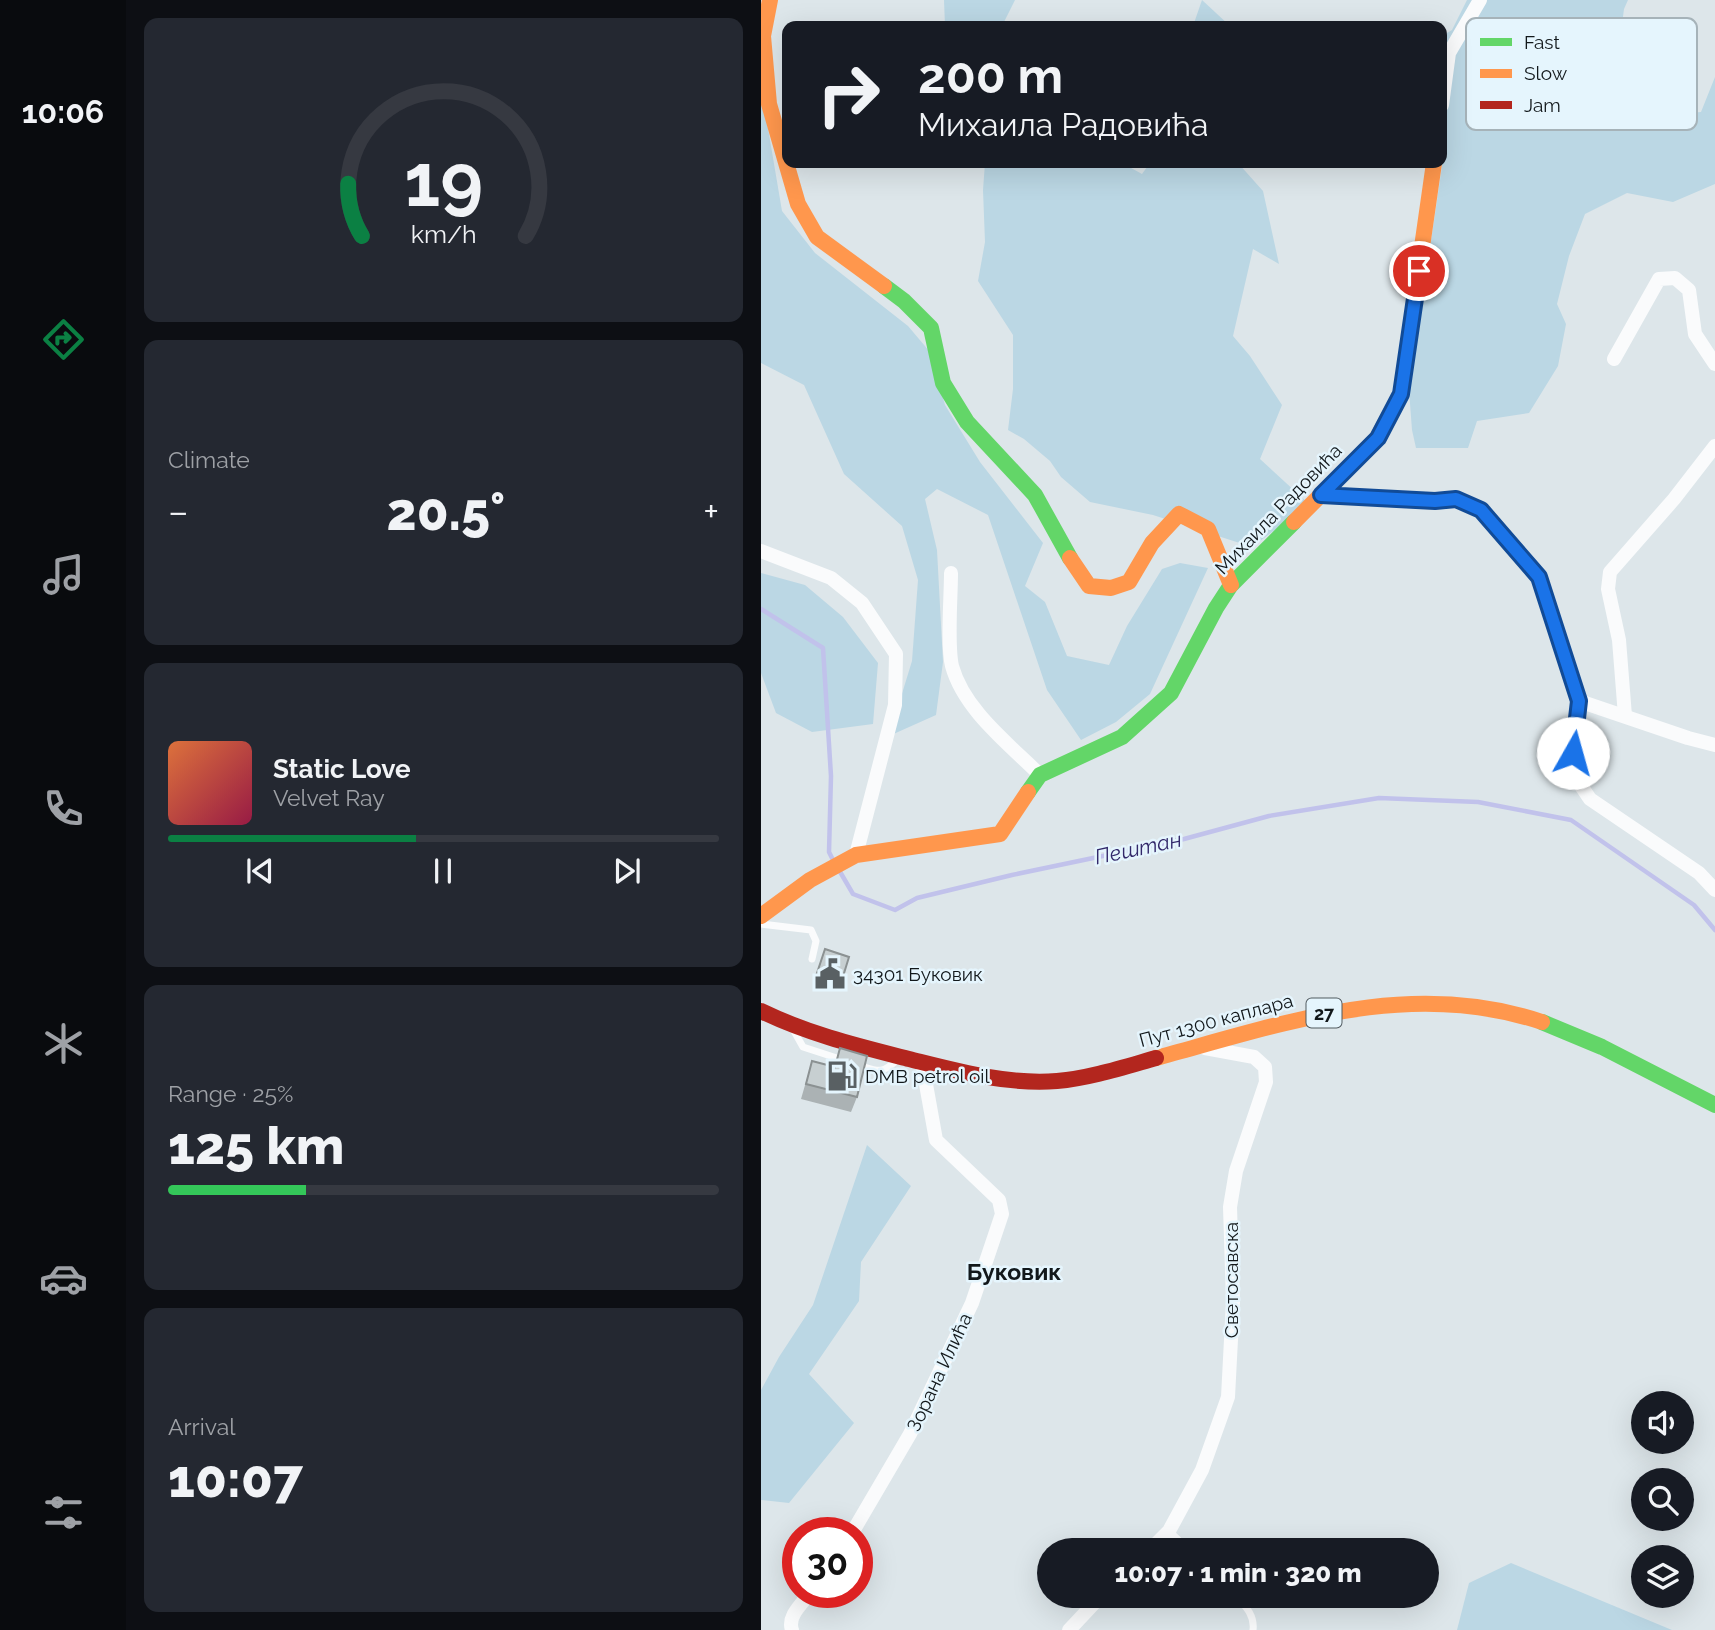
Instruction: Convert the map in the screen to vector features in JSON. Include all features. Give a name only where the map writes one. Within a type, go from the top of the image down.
[{"type":"street","points":[[770,0],[763,36],[769,104],[782,149]]},
{"type":"street","points":[[1469,18],[1480,0]]},
{"type":"street","points":[[1447,68],[1449,53],[1466,24]]},
{"type":"street","points":[[788,168],[798,204],[816,237],[904,301],[931,328],[942,383],[967,422],[1035,495],[1074,565],[1089,586],[1110,588],[1129,582],[1152,543],[1179,514],[1208,529],[1231,585]]},
{"type":"street","name":"Михаила Радовића","points":[[1040,775],[1122,737],[1172,694],[1216,608],[1231,585],[1378,438],[1401,394],[1433,168]]},
{"type":"street","points":[[1614,359],[1659,279],[1675,278],[1689,290],[1695,334],[1715,363]]},
{"type":"street","points":[[1625,716],[1619,640],[1608,589],[1610,572],[1675,499],[1715,446]]},
{"type":"street","points":[[1321,495],[1435,501],[1456,499],[1481,510],[1539,577],[1579,701],[1573,753],[1575,777],[1590,799],[1699,873],[1715,890]]},
{"type":"street","points":[[761,551],[831,578],[862,603],[896,654],[895,705],[856,855]]},
{"type":"street","points":[[761,916],[810,880],[856,855],[1000,834],[1040,775],[980,715],[964,691],[952,665],[951,573]]},
{"type":"street","points":[[1579,701],[1715,745]]},
{"type":"street","name":"Пут 1300 каплара","points":[[761,1010],[794,1026],[841,1042],[900,1057],[1009,1080],[1051,1082],[1079,1078],[1356,1007],[1412,1002],[1456,1004],[1513,1014],[1566,1031],[1715,1105]]},
{"type":"street","name":"Светосавска","points":[[1162,1538],[1169,1531],[1202,1470],[1228,1397],[1233,1301],[1230,1207],[1236,1171],[1266,1082],[1265,1067],[1254,1057],[1196,1046]]},
{"type":"street","name":"Зорана Илића","points":[[861,1517],[910,1434],[972,1303],[1002,1214],[999,1200],[936,1140],[922,1062]]},
{"type":"street","points":[[792,1630],[791,1618],[799,1608]]},
{"type":"street","points":[[1069,1630],[1090,1608]]},
{"type":"lane","points":[[761,924],[811,930],[816,941],[812,960]]},
{"type":"lane","points":[[1169,1531],[1176,1538]]},
{"type":"lane","points":[[1247,1608],[1254,1625],[1253,1630]]},
{"type":"shaded area","points":[[944,0],[1015,0],[1004,21],[945,21]]},
{"type":"shaded area","points":[[1202,0],[1225,21],[1195,21]]},
{"type":"shaded area","points":[[1467,0],[1628,0],[1623,18],[1466,18],[1466,130],[1697,130],[1697,112],[1701,112],[1715,77],[1715,184],[1673,202],[1627,193],[1585,214],[1569,256],[1557,304],[1566,324],[1558,366],[1529,413],[1477,421],[1468,448],[1416,448],[1409,390],[1442,168],[1447,168],[1447,33],[1452,30]]},
{"type":"shaded area","points":[[761,87],[782,211],[815,253],[908,326],[930,352],[945,405],[980,462],[1043,543],[1025,586],[1045,602],[1067,656],[1109,665],[1127,626],[1162,569],[1180,563],[1208,568],[1150,694],[1116,722],[1081,740],[1047,690],[988,515],[937,489],[925,499],[937,550],[943,662],[936,715],[889,736],[912,661],[918,580],[902,526],[844,474],[804,385],[761,363]]},
{"type":"shaded area","points":[[985,168],[1131,168],[1142,174],[1146,168],[1242,168],[1263,191],[1279,264],[1253,249],[1233,336],[1250,356],[1282,405],[1260,459],[1309,504],[1252,547],[1153,515],[1090,502],[1061,477],[1050,461],[1024,439],[1008,430],[1013,389],[1013,335],[978,281],[985,242]]},
{"type":"shaded area","points":[[761,573],[805,585],[843,617],[878,663],[873,724],[812,732],[776,713],[761,673]]},
{"type":"shaded area","points":[[867,1145],[911,1186],[861,1262],[859,1301],[809,1374],[854,1423],[789,1503],[761,1500],[761,1390],[813,1305]]},
{"type":"shaded area","points":[[1511,1563],[1672,1630],[1457,1630],[1469,1583]]},
{"type":"building","points":[[825,949],[849,957],[841,983],[816,976]]},
{"type":"building","points":[[840,1048],[867,1056],[857,1097],[806,1084],[812,1061],[835,1067]]},
{"type":"waterway","name":"Пештан","points":[[761,609],[823,648],[831,776],[829,852],[833,860]]},
{"type":"waterway","name":"Пештан","points":[[839,870],[853,894],[895,910],[917,898],[1184,839],[1269,816],[1379,798],[1478,802],[1571,820],[1694,905],[1715,930]]},
{"type":"traffic: fast","points":[[884,286],[904,301],[931,328],[943,383],[967,422],[1035,495],[1070,558]]},
{"type":"traffic: fast","points":[[1028,792],[1040,775],[1122,737],[1171,693],[1231,585],[1294,522]]},
{"type":"traffic: fast","points":[[1542,1022],[1602,1047],[1715,1105]]},
{"type":"traffic: slow","points":[[770,0],[763,36],[769,104],[782,149]]},
{"type":"traffic: slow","points":[[788,168],[798,204],[817,237],[884,286]]},
{"type":"traffic: slow","points":[[1294,522],[1377,438],[1401,394],[1433,168]]},
{"type":"traffic: slow","points":[[1070,558],[1089,586],[1111,588],[1129,582],[1152,543],[1179,514],[1208,529],[1231,585]]},
{"type":"traffic: slow","points":[[761,916],[810,880],[856,855],[1000,834],[1028,792]]},
{"type":"traffic: slow","points":[[1156,1058],[1300,1020],[1348,1010],[1396,1005],[1444,1004],[1493,1009],[1542,1022]]},
{"type":"traffic: jam","points":[[761,1011],[815,1033],[852,1044],[1001,1079],[1038,1082],[1069,1080],[1156,1058]]},
{"type":"place","name":"34301 Буковик","points":[[830,974]]},
{"type":"place","name":"DMB petrol oil","points":[[842,1076]]},
{"type":"district","name":"Буковик","points":[[1014,1271]]},
{"type":"route","points":[[1419,271],[1401,394],[1378,438],[1321,495],[1435,501],[1456,499],[1481,510],[1539,577],[1579,701],[1573,753]]}]
